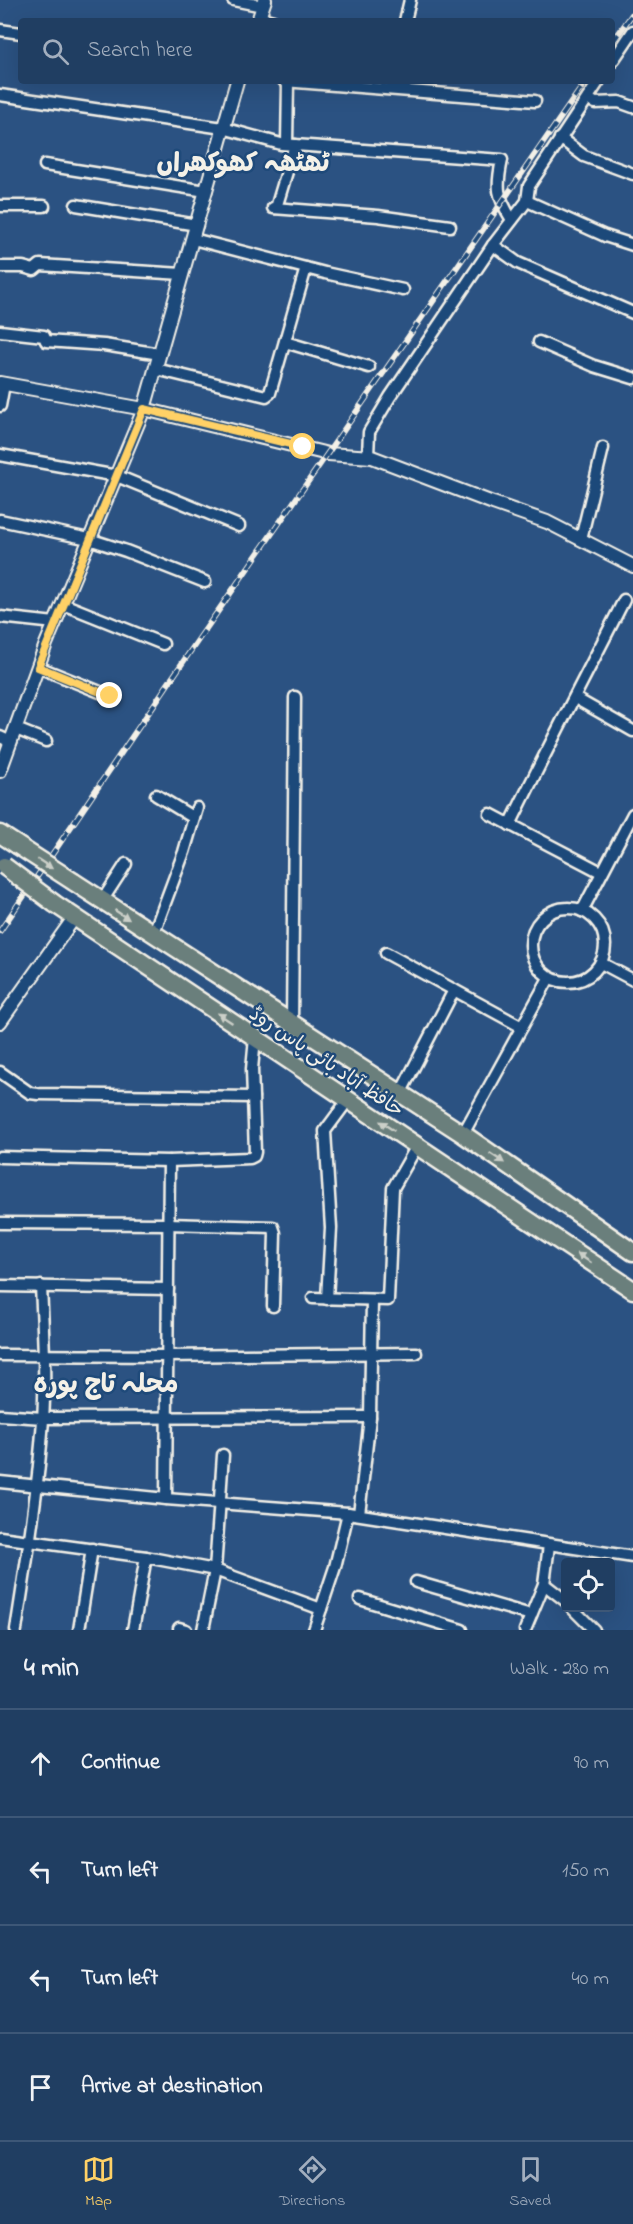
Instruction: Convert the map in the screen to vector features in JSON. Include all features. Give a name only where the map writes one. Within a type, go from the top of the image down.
[{"type":"highway","name":"حافظ آباد بائی پاس روڈ","points":[[0,834],[463,1134],[633,1252]]},
{"type":"highway","name":"حافظ آباد بائی پاس روڈ","points":[[2,865],[74,918],[633,1290]]},
{"type":"street","points":[[233,0],[261,11]]},
{"type":"street","points":[[406,18],[410,0]]},
{"type":"street","points":[[0,30],[18,33]]},
{"type":"street","points":[[615,58],[633,31]]},
{"type":"street","points":[[0,771],[5,740],[16,729],[55,623],[144,409],[236,84]]},
{"type":"street","points":[[286,84],[291,144],[275,208],[378,216],[450,226]]},
{"type":"street","points":[[312,84],[534,101]]},
{"type":"street","points":[[368,456],[369,432],[390,397],[493,245],[527,201],[529,186],[597,84]]},
{"type":"street","points":[[0,95],[223,128],[291,144],[502,160],[498,193],[501,203],[512,220]]},
{"type":"street","points":[[588,98],[595,103],[619,102],[633,107]]},
{"type":"street","points":[[560,138],[584,156],[633,174]]},
{"type":"street","points":[[45,165],[206,191]]},
{"type":"street","points":[[527,201],[605,236],[633,245]]},
{"type":"street","points":[[76,205],[197,225]]},
{"type":"street","points":[[0,206],[44,206]]},
{"type":"street","points":[[193,239],[403,290]]},
{"type":"street","points":[[493,245],[518,263],[633,313]]},
{"type":"street","points":[[0,267],[23,267],[34,270],[40,265],[182,274]]},
{"type":"street","points":[[156,369],[266,396],[270,393],[306,268]]},
{"type":"street","points":[[0,331],[44,336],[46,341],[104,345],[160,354]]},
{"type":"street","points":[[285,342],[369,367]]},
{"type":"street","points":[[539,342],[594,366],[633,378]]},
{"type":"street","points":[[0,406],[2,384],[144,409],[328,454],[368,456],[547,522],[633,566]]},
{"type":"street","points":[[581,539],[603,448]]},
{"type":"street","points":[[0,455],[117,476],[239,526]]},
{"type":"street","points":[[0,520],[89,539],[205,582]]},
{"type":"street","points":[[510,825],[624,600]]},
{"type":"street","points":[[63,604],[163,644]]},
{"type":"street","points":[[0,617],[55,623]]},
{"type":"street","points":[[38,667],[110,696]]},
{"type":"street","points":[[292,1025],[295,697]]},
{"type":"street","points":[[575,698],[633,731]]},
{"type":"street","points":[[16,729],[46,741]]},
{"type":"street","points":[[153,934],[196,813],[156,795]]},
{"type":"street","points":[[490,814],[601,872]]},
{"type":"street","points":[[582,911],[633,814]]},
{"type":"street","points":[[102,901],[126,864]]},
{"type":"street","points":[[572,908],[582,911],[597,922],[604,935],[605,949],[601,963],[591,975],[578,981],[564,982],[549,978],[538,969],[531,956],[530,941],[535,927],[544,916],[557,909],[572,908]]},
{"type":"street","points":[[0,1022],[74,918]]},
{"type":"street","points":[[386,952],[522,1027]]},
{"type":"street","points":[[601,963],[633,980]]},
{"type":"street","points":[[463,1134],[549,978]]},
{"type":"street","points":[[400,1094],[454,990]]},
{"type":"street","points":[[0,1157],[169,1161],[250,1158],[254,1156],[252,1069],[255,1038]]},
{"type":"street","points":[[0,1072],[30,1093],[38,1095],[253,1097]]},
{"type":"street","points":[[327,1299],[331,1228],[325,1131],[348,1100]]},
{"type":"street","points":[[313,1298],[388,1300],[393,1188],[417,1146]]},
{"type":"street","points":[[166,1499],[169,1161]]},
{"type":"street","points":[[0,1223],[273,1227],[275,1233],[273,1306]]},
{"type":"street","points":[[0,1286],[168,1289]]},
{"type":"street","points":[[16,1630],[30,1541],[43,1418],[44,1355],[41,1286]]},
{"type":"street","points":[[314,1630],[354,1514],[370,1417],[372,1301]]},
{"type":"street","points":[[0,1355],[168,1356],[416,1353]]},
{"type":"street","points":[[0,1415],[43,1418],[370,1417]]},
{"type":"street","points":[[203,1630],[215,1570],[223,1455]]},
{"type":"street","points":[[0,1482],[166,1499],[354,1514],[549,1545],[632,1554]]},
{"type":"street","points":[[0,1537],[146,1557],[215,1570],[321,1609]]},
{"type":"street","points":[[525,1630],[544,1584],[549,1545]]},
{"type":"street","points":[[79,1630],[92,1549]]},
{"type":"street","points":[[133,1630],[146,1557]]},
{"type":"street","points":[[416,1582],[531,1615]]},
{"type":"street","points":[[544,1584],[561,1597]]},
{"type":"street","points":[[360,1599],[462,1630]]},
{"type":"street","points":[[576,1612],[594,1630]]},
{"type":"railway","points":[[615,39],[633,13]]},
{"type":"railway","points":[[0,931],[198,640],[584,84]]},
{"type":"district","name":"ٹھٹھہ کھوکھراں","points":[[243,162]]},
{"type":"district","name":"محلہ تاج پورہ","points":[[106,1383]]},
{"type":"route","points":[[110,696],[38,667],[144,409],[303,447]]}]
